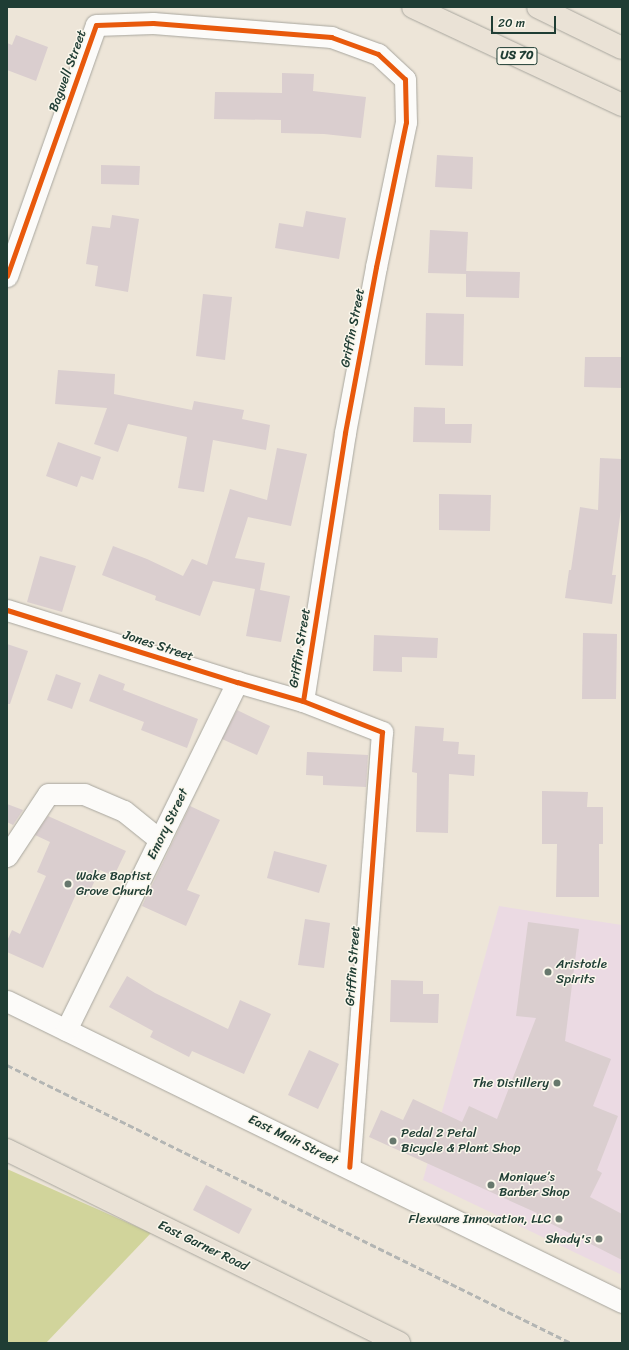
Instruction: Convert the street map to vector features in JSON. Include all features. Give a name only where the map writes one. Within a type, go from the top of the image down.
[{"type":"main road","name":"US 70","points":[[413,7],[622,105]]},
{"type":"main road","points":[[538,7],[622,48]]},
{"type":"main road","name":"East Garner Road","points":[[7,1150],[399,1343]]},
{"type":"street","name":"Bagwell Street","points":[[7,276],[96,25],[154,23],[331,37],[378,54],[405,79],[405,85]]},
{"type":"street","name":"Griffin Street","points":[[349,1167],[382,732],[303,701],[345,433],[376,267],[406,122],[405,85]]},
{"type":"street","name":"Jones Street","points":[[7,610],[237,682],[303,701]]},
{"type":"street","name":"Emory Street","points":[[66,1030],[237,682]]},
{"type":"street","points":[[7,856],[48,794],[84,794],[124,811],[160,840]]},
{"type":"street","name":"East Main Street","points":[[7,1001],[349,1167],[622,1302]]},
{"type":"shaded area","points":[[499,906],[622,925],[622,1275],[423,1180]]},
{"type":"green space","points":[[7,1169],[151,1233],[46,1343],[7,1343]]},
{"type":"building","points":[[16,35],[48,47],[36,81],[7,70],[7,43],[12,45]]},
{"type":"building","points":[[282,73],[314,74],[313,91],[366,97],[361,138],[324,134],[281,133],[281,120],[214,119],[215,92],[282,93]]},
{"type":"building","points":[[437,155],[473,157],[472,189],[435,187]]},
{"type":"building","points":[[101,165],[140,166],[139,185],[101,184]]},
{"type":"building","points":[[306,211],[346,218],[339,259],[275,248],[279,223],[303,227]]},
{"type":"building","points":[[112,215],[139,219],[128,292],[95,286],[98,266],[86,264],[92,226],[110,228]]},
{"type":"building","points":[[430,230],[468,232],[466,274],[428,273]]},
{"type":"building","points":[[466,271],[520,272],[519,298],[466,297]]},
{"type":"building","points":[[203,294],[232,297],[225,360],[196,356]]},
{"type":"building","points":[[426,313],[464,314],[463,366],[425,365]]},
{"type":"building","points":[[585,357],[622,357],[622,388],[584,387]]},
{"type":"building","points":[[58,370],[115,374],[114,394],[192,410],[194,401],[244,410],[242,419],[270,425],[266,450],[213,440],[204,492],[178,488],[187,437],[128,424],[118,452],[94,444],[107,408],[55,404]]},
{"type":"building","points":[[414,407],[445,408],[445,424],[472,424],[471,443],[413,442]]},
{"type":"building","points":[[58,442],[101,457],[93,480],[81,476],[77,487],[46,476]]},
{"type":"building","points":[[277,448],[307,454],[291,526],[248,517],[235,558],[265,563],[260,590],[290,596],[281,642],[246,636],[255,589],[213,581],[200,616],[155,600],[156,596],[102,575],[113,546],[147,559],[183,576],[192,559],[207,565],[230,489],[267,500]]},
{"type":"building","points":[[600,458],[622,459],[622,502],[612,575],[616,575],[612,604],[565,598],[569,570],[571,570],[580,507],[598,510]]},
{"type":"building","points":[[439,494],[491,495],[490,531],[439,530]]},
{"type":"building","points":[[40,556],[76,566],[62,612],[27,602]]},
{"type":"building","points":[[583,633],[617,634],[616,699],[582,699]]},
{"type":"building","points":[[374,635],[438,638],[437,658],[402,657],[402,672],[373,671]]},
{"type":"building","points":[[7,644],[28,651],[10,704],[7,704]]},
{"type":"building","points":[[56,674],[81,683],[72,709],[47,700]]},
{"type":"building","points":[[99,674],[125,684],[123,690],[198,719],[187,748],[141,730],[144,722],[89,701]]},
{"type":"building","points":[[237,710],[270,726],[257,755],[222,739]]},
{"type":"building","points":[[415,726],[444,728],[443,741],[459,742],[458,754],[475,755],[474,776],[449,774],[448,833],[416,832],[417,773],[412,772]]},
{"type":"building","points":[[307,752],[368,755],[366,787],[323,785],[323,776],[306,775]]},
{"type":"building","points":[[542,791],[588,792],[587,807],[603,807],[603,844],[599,844],[599,897],[556,897],[557,844],[542,844]]},
{"type":"building","points":[[7,804],[23,810],[13,825],[7,822]]},
{"type":"building","points":[[190,806],[220,820],[187,890],[200,895],[186,926],[142,906]]},
{"type":"building","name":"Wake Baptist Grove Church","points":[[48,816],[126,851],[114,876],[100,870],[87,897],[77,892],[43,968],[7,952],[7,941],[12,930],[20,934],[46,876],[37,872],[50,842],[35,835]]},
{"type":"building","points":[[274,851],[327,865],[319,893],[267,878]]},
{"type":"building","points":[[305,919],[330,923],[324,968],[298,965]]},
{"type":"building","points":[[528,922],[579,929],[565,1041],[611,1059],[593,1106],[618,1116],[597,1170],[602,1173],[590,1197],[622,1214],[622,1260],[536,1216],[537,1213],[369,1137],[381,1110],[403,1120],[413,1099],[462,1122],[469,1106],[497,1119],[536,1018],[516,1016]]},
{"type":"building","points":[[127,976],[155,993],[228,1029],[240,1000],[271,1014],[244,1074],[192,1051],[189,1057],[150,1037],[153,1031],[109,1007]]},
{"type":"building","points":[[391,980],[423,981],[423,994],[439,994],[438,1023],[390,1022]]},
{"type":"building","points":[[309,1050],[339,1064],[318,1109],[288,1095]]},
{"type":"building","points":[[206,1185],[252,1209],[239,1234],[193,1210]]},
{"type":"railway","points":[[7,1065],[571,1343]]},
{"type":"cycle path","points":[[7,276],[96,25],[153,23],[331,37],[378,54],[405,79],[406,122],[376,267],[345,433],[303,701]]},
{"type":"cycle path","points":[[7,610],[237,682],[303,701],[382,732],[349,1167]]},
{"type":"place","name":"Wake Baptist Grove Church","points":[[68,884]]},
{"type":"place","name":"Aristotle Spirits","points":[[548,972]]},
{"type":"place","name":"The Distillery","points":[[557,1083]]},
{"type":"place","name":"Pedal 2 Petal Bicycle & Plant Shop","points":[[393,1141]]},
{"type":"place","name":"Monique’s Barber Shop","points":[[491,1185]]},
{"type":"place","name":"Flexware Innovation, LLC","points":[[559,1219]]},
{"type":"place","name":"Shady's","points":[[599,1239]]}]
